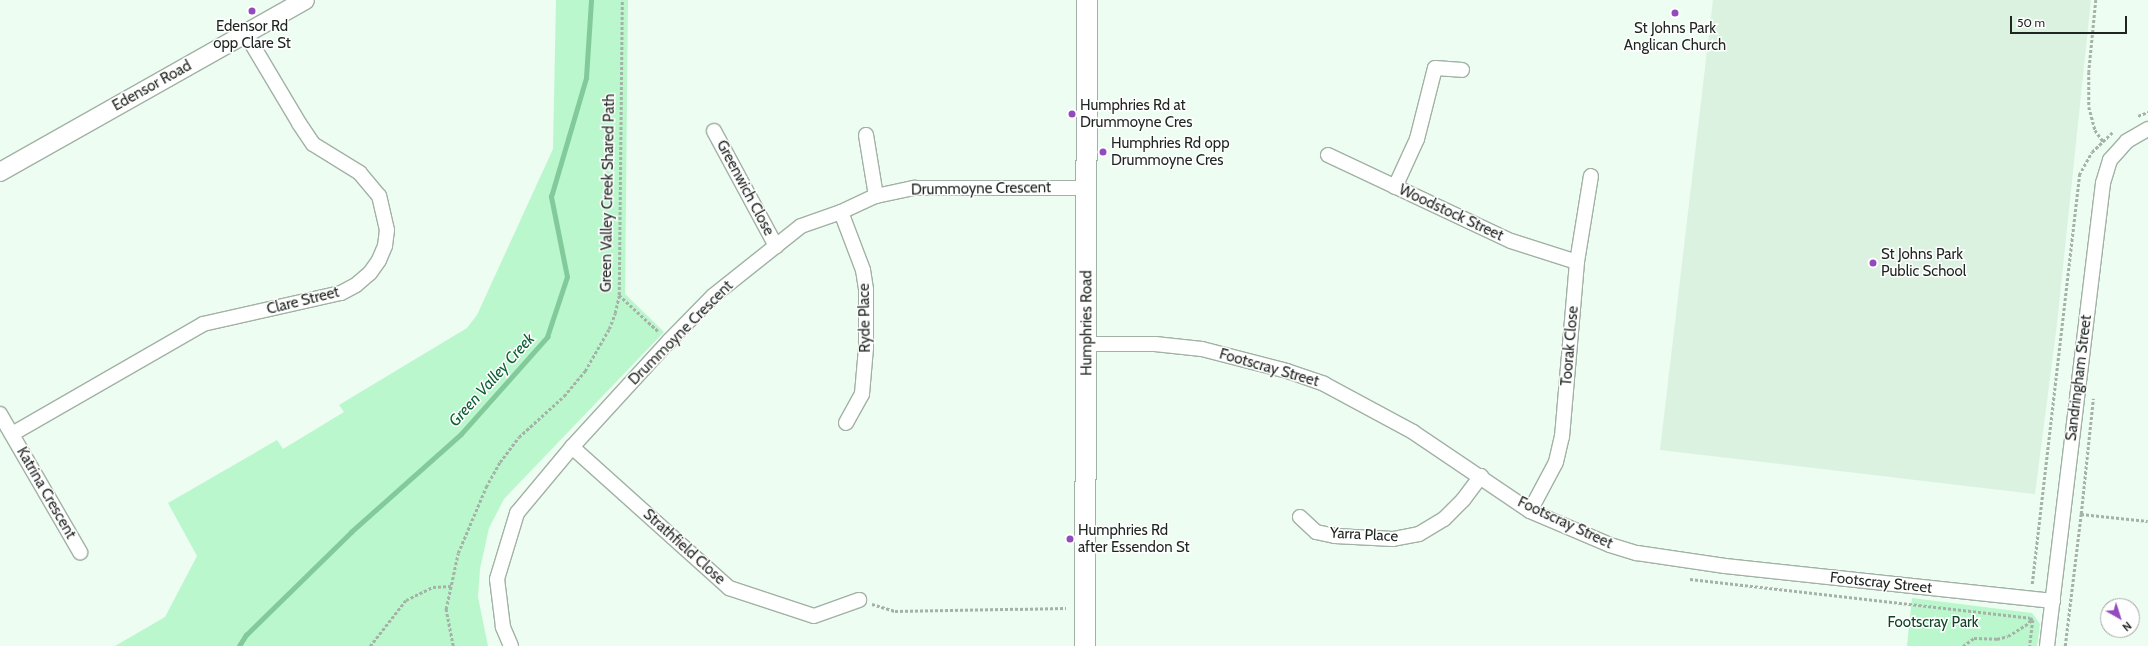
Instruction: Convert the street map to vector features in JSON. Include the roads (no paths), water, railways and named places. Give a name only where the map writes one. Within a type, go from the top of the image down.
[{"type":"main road","name":"Humphries Road","points":[[1085,646],[1087,0]]},
{"type":"street","name":"Edensor Road","points":[[0,172],[305,0]]},
{"type":"street","name":"Clare Street","points":[[12,434],[203,324],[341,293],[370,273],[379,260],[385,246],[387,230],[379,196],[360,173],[314,144],[299,124],[246,34]]},
{"type":"street","points":[[1395,187],[1417,139],[1435,68],[1462,70]]},
{"type":"street","name":"Sandringham Street","points":[[2047,646],[2103,183],[2110,160],[2127,141],[2148,129]]},
{"type":"street","name":"Greenwich Close","points":[[714,131],[776,246]]},
{"type":"street","points":[[866,135],[876,196]]},
{"type":"street","name":"Woodstock Street","points":[[1328,155],[1511,241],[1577,262]]},
{"type":"street","name":"Toorak Close","points":[[1530,511],[1556,462],[1562,437],[1577,262],[1591,176]]},
{"type":"street","name":"Drummoyne Crescent","points":[[511,646],[503,627],[497,579],[517,513],[572,447],[669,341],[713,296],[801,226],[842,212],[876,196],[915,188],[984,186],[1086,188]]},
{"type":"street","name":"Ryde Place","points":[[842,212],[863,270],[866,290],[866,348],[862,394],[846,423]]},
{"type":"street","name":"Footscray Street","points":[[1087,344],[1155,344],[1202,349],[1287,371],[1324,384],[1362,403],[1481,476],[1530,511],[1610,545],[1637,553],[1725,566],[2053,601]]},
{"type":"street","name":"Katrina Crescent","points":[[0,414],[80,552]]},
{"type":"street","name":"Strathfield Close","points":[[572,447],[729,588],[814,616],[859,600]]},
{"type":"street","name":"Yarra Place","points":[[1300,517],[1316,532],[1335,536],[1393,540],[1419,534],[1444,518],[1463,500],[1481,476]]},
{"type":"waterway","name":"Green Valley Creek","points":[[239,646],[246,635],[351,532],[461,434],[547,337],[567,277],[551,197],[586,78],[591,0]]},
{"type":"place","name":"Edensor Rd opp Clare St","points":[[252,11]]},
{"type":"place","name":"St Johns Park Anglican Church","points":[[1675,13]]},
{"type":"place","name":"Humphries Rd at Drummoyne Cres","points":[[1072,114]]},
{"type":"place","name":"Humphries Rd opp Drummoyne Cres","points":[[1103,152]]},
{"type":"place","name":"St Johns Park Public School","points":[[1873,263]]},
{"type":"place","name":"Humphries Rd after Essendon St","points":[[1070,539]]},
{"type":"park label","name":"Footscray Park","points":[[1933,623]]}]
